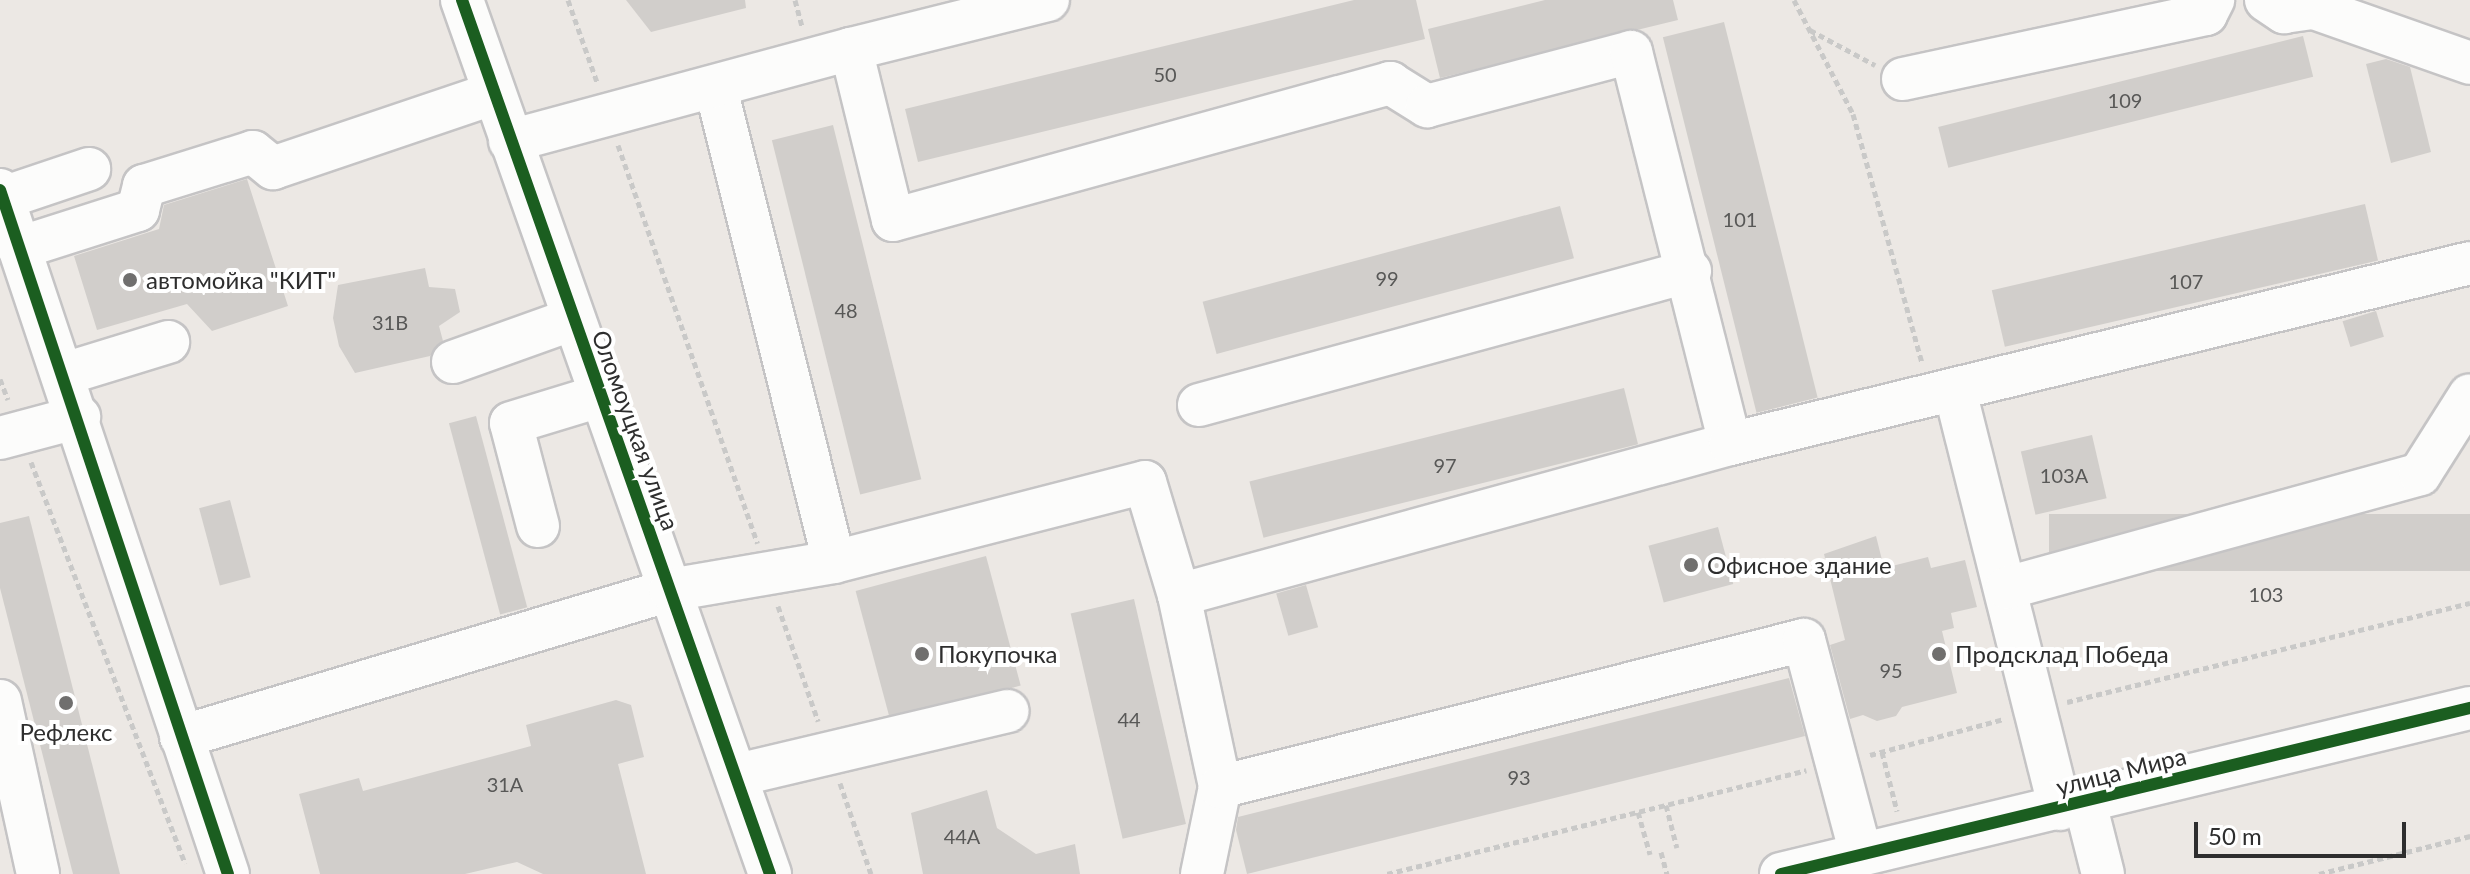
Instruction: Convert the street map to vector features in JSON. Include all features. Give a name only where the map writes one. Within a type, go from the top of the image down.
[{"type":"street","name":"Оломоуцкая улица","points":[[462,0],[770,874]]},
{"type":"street","points":[[510,141],[716,88],[851,49],[930,14],[1048,0]]},
{"type":"street","points":[[1903,79],[2206,14],[2213,0]]},
{"type":"street","points":[[2266,0],[2284,12],[2314,8],[2470,63]]},
{"type":"street","points":[[851,49],[893,220],[1390,83],[1427,106],[1631,52],[1690,271],[1730,444]]},
{"type":"street","points":[[716,88],[834,562]]},
{"type":"street","points":[[19,248],[138,210],[144,186],[253,152],[273,168],[494,93]]},
{"type":"street","points":[[89,169],[1,194],[79,417],[228,874]]},
{"type":"street","points":[[1179,595],[1730,444],[2470,263]]},
{"type":"street","points":[[1199,405],[1690,271]]},
{"type":"street","points":[[453,362],[573,319]]},
{"type":"street","points":[[64,374],[168,342]]},
{"type":"street","points":[[1943,393],[2007,588],[2038,710],[2072,806],[2103,874]]},
{"type":"street","points":[[2007,588],[2420,474],[2470,395]]},
{"type":"street","points":[[538,526],[511,423],[600,396]]},
{"type":"street","points":[[10,435],[79,417]]},
{"type":"street","points":[[181,737],[670,590],[834,562],[1145,482],[1179,595],[1220,787],[1202,874]]},
{"type":"street","points":[[1220,787],[1804,640],[1861,854]]},
{"type":"street","points":[[0,701],[38,874]]},
{"type":"street","name":"улица Мира","points":[[1781,874],[2470,708]]},
{"type":"street","points":[[737,775],[1008,711]]},
{"type":"path","points":[[568,0],[871,874]]},
{"type":"path","points":[[1794,0],[1853,114],[1943,393]]},
{"type":"path","points":[[1809,29],[1903,79]]},
{"type":"path","points":[[0,379],[10,435],[189,874]]},
{"type":"path","points":[[1387,874],[2470,603]]},
{"type":"path","points":[[1666,805],[1677,848]]},
{"type":"path","points":[[1638,812],[1650,854]]},
{"type":"path","points":[[2319,874],[2470,836]]},
{"type":"path","points":[[1661,852],[1667,874]]},
{"type":"building","points":[[626,0],[745,0],[746,8],[651,32]]},
{"type":"building","points":[[1354,0],[1416,0],[1425,39],[918,162],[905,109]]},
{"type":"building","points":[[1545,0],[1673,0],[1678,20],[1440,78],[1428,29]]},
{"type":"building","points":[[1724,22],[1818,398],[1756,413],[1663,37]]},
{"type":"building","points":[[2303,36],[2313,77],[1948,168],[1938,127]]},
{"type":"building","points":[[2386,59],[2410,67],[2431,152],[2391,163],[2366,64]]},
{"type":"building","points":[[833,125],[921,479],[860,494],[772,140]]},
{"type":"building","points":[[247,179],[288,306],[212,331],[187,304],[97,330],[74,256],[159,229],[164,205]]},
{"type":"building","points":[[2365,204],[2378,261],[2005,347],[1992,290]]},
{"type":"building","points":[[1560,206],[1574,258],[1217,354],[1203,302]]},
{"type":"building","points":[[425,268],[429,287],[455,289],[460,312],[439,326],[443,341],[430,356],[355,373],[339,346],[333,318],[338,285]]},
{"type":"building","points":[[2376,311],[2384,337],[2350,347],[2343,321]]},
{"type":"building","points":[[1624,388],[1638,444],[1263,538],[1249,481]]},
{"type":"building","points":[[476,416],[527,607],[500,615],[449,423]]},
{"type":"building","points":[[2092,435],[2107,498],[2035,515],[2021,451]]},
{"type":"building","points":[[230,500],[251,577],[220,586],[199,508]]},
{"type":"building","points":[[2049,514],[2470,514],[2470,571],[2049,571]]},
{"type":"building","points":[[29,516],[120,874],[73,874],[0,588],[0,523]]},
{"type":"building","name":"Офисное здание","points":[[1718,527],[1733,584],[1664,603],[1648,546]]},
{"type":"building","points":[[1876,536],[1884,568],[1928,557],[1931,568],[1965,560],[1977,607],[1951,613],[1954,628],[1942,631],[1957,693],[1902,707],[1896,716],[1877,721],[1863,715],[1850,719],[1830,645],[1845,640],[1824,554]]},
{"type":"building","points":[[986,556],[1021,685],[890,720],[856,591]]},
{"type":"building","points":[[1306,585],[1318,627],[1288,636],[1276,594]]},
{"type":"building","points":[[1134,599],[1186,824],[1123,839],[1071,614]]},
{"type":"building","points":[[1789,678],[1805,736],[1247,874],[1236,830],[1238,817]]},
{"type":"building","points":[[616,700],[631,705],[644,757],[618,764],[646,874],[543,874],[517,862],[465,874],[320,874],[299,794],[359,778],[363,791],[531,746],[526,725]]},
{"type":"building","points":[[987,790],[997,828],[1036,854],[1075,844],[1080,874],[923,874],[911,813]]},
{"type":"cycle path","points":[[462,0],[770,874]]},
{"type":"cycle path","points":[[0,190],[228,874]]},
{"type":"cycle path","points":[[1781,874],[2470,708]]},
{"type":"place","name":"автомойка \"КИТ\"","points":[[130,280]]},
{"type":"place","name":"Офисное здание","points":[[1691,565]]},
{"type":"place","name":"Покупочка","points":[[922,654]]},
{"type":"place","name":"Продсклад Победа","points":[[1939,654]]},
{"type":"place","name":"Рефлекс","points":[[66,703]]}]
